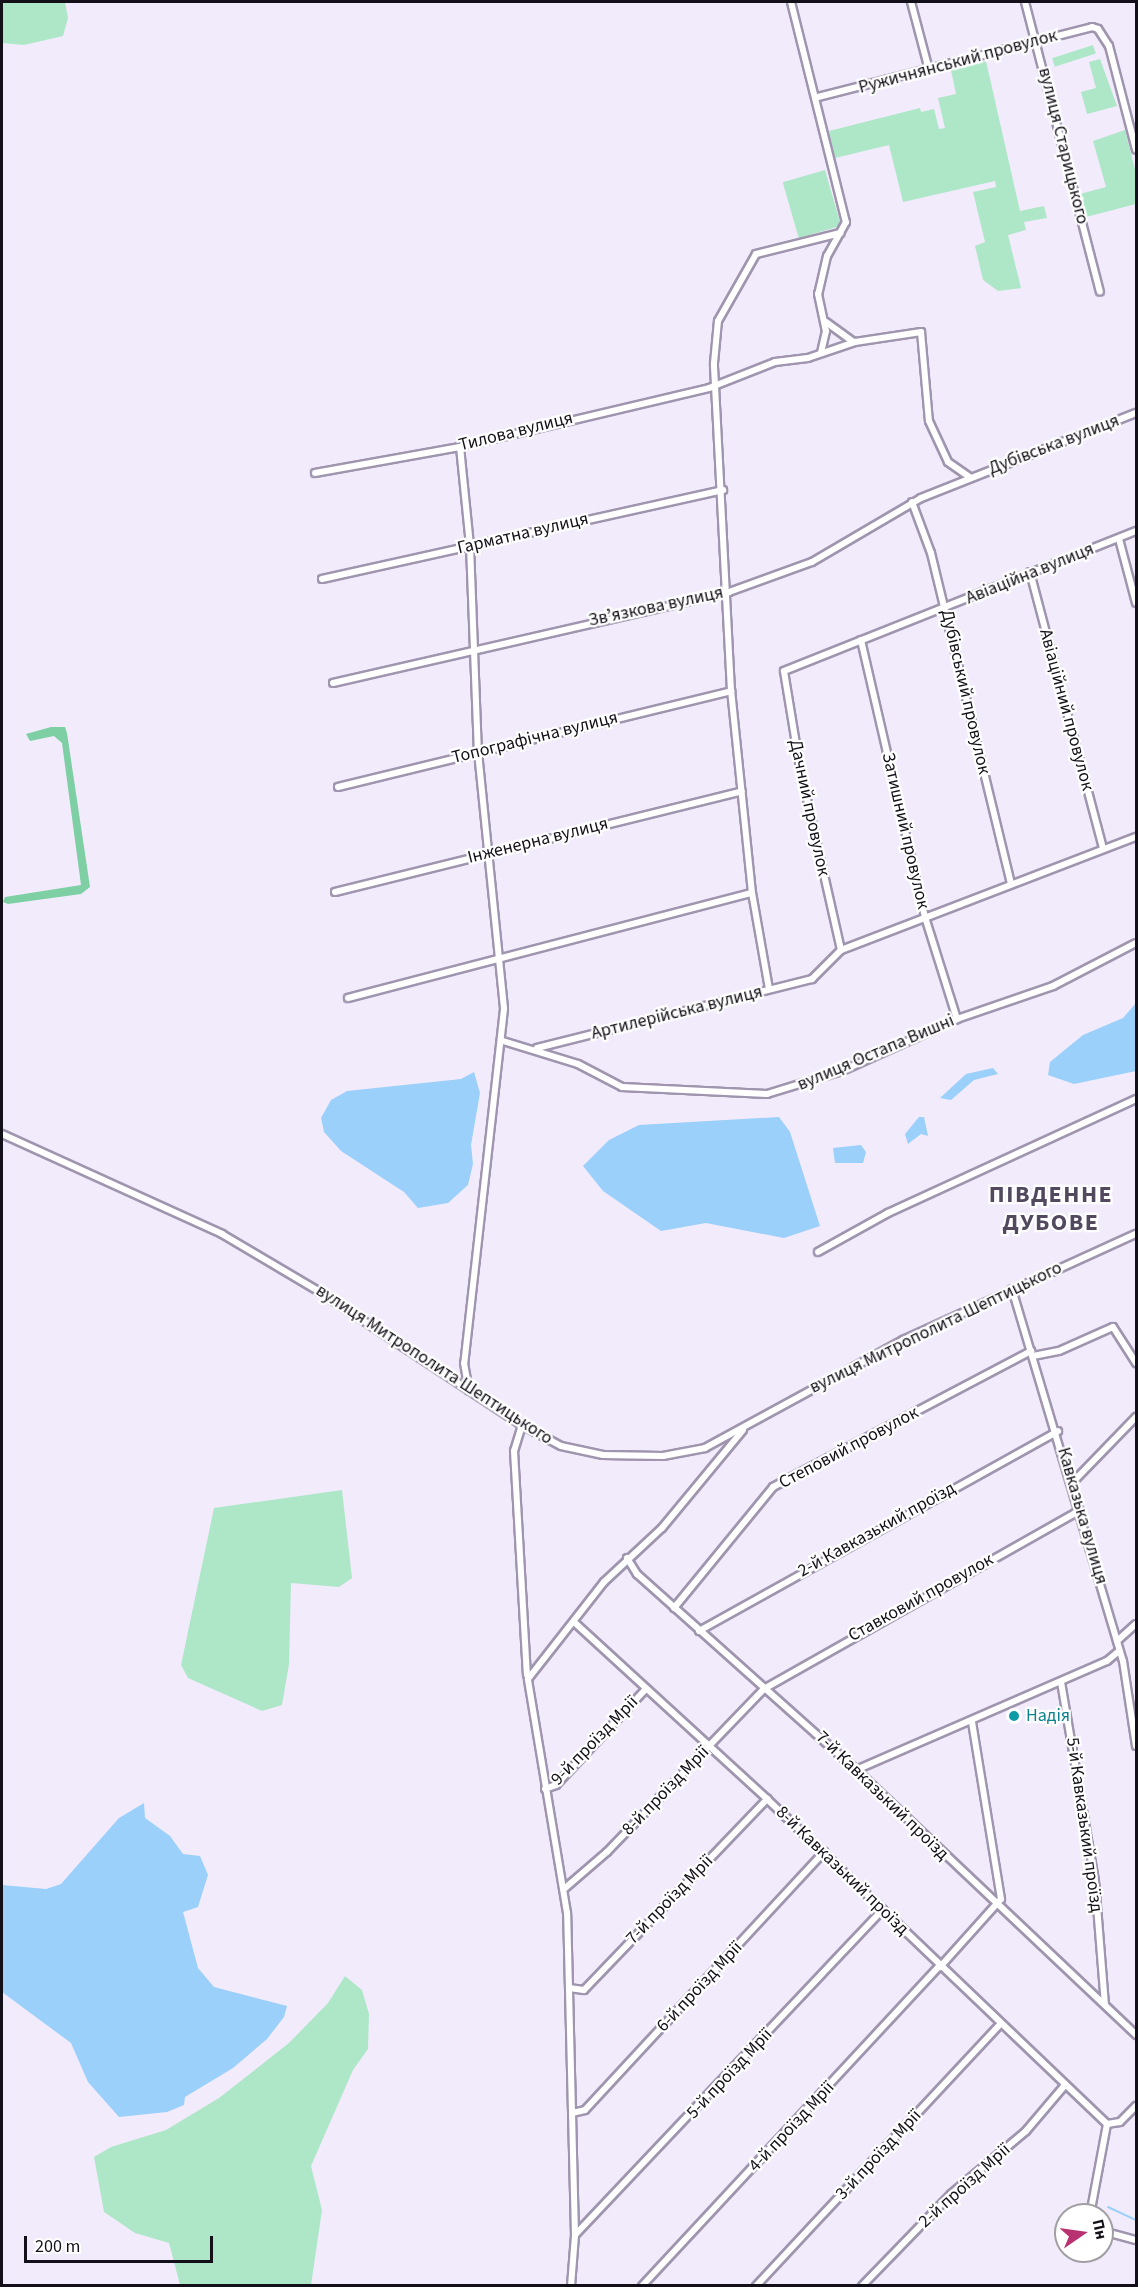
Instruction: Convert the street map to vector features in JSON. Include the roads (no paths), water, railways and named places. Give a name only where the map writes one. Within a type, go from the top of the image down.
[{"type":"street","points":[[791,2],[818,97],[846,218],[827,256],[818,294],[825,322],[821,352]]},
{"type":"street","points":[[911,2],[928,70]]},
{"type":"street","name":"вулиця Старицького","points":[[1026,2],[1100,291]]},
{"type":"street","name":"Ружичнянський провулок","points":[[818,97],[1036,43],[1082,28],[1098,29],[1109,46],[1137,150]]},
{"type":"street","points":[[769,989],[752,893],[731,691],[729,592],[715,382],[718,321],[756,254],[840,233]]},
{"type":"street","points":[[825,322],[855,342]]},
{"type":"street","name":"Тилова вулиця","points":[[315,473],[460,447],[709,388],[715,382],[855,342],[912,333],[925,337]]},
{"type":"street","name":"Дубівська вулиця","points":[[925,337],[929,421],[948,462],[971,478]]},
{"type":"street","name":"Дубівська вулиця","points":[[959,483],[1137,413]]},
{"type":"street","points":[[460,447],[470,546],[478,752],[486,854],[498,955],[503,1041],[464,1364],[469,1392]]},
{"type":"street","name":"Звʼязкова вулиця","points":[[333,683],[729,592],[812,562],[912,502],[959,483]]},
{"type":"street","name":"Гарматна вулиця","points":[[322,579],[723,490]]},
{"type":"street","name":"Дубівський провулок","points":[[912,502],[945,608],[1011,883]]},
{"type":"street","name":"Авіаційна вулиця","points":[[788,666],[945,608],[1137,531]]},
{"type":"street","points":[[1119,539],[1137,603]]},
{"type":"street","name":"Авіаційний провулок","points":[[1030,572],[1103,848]]},
{"type":"street","name":"Затишний провулок","points":[[861,640],[925,917],[957,1019]]},
{"type":"street","name":"Дачний провулок","points":[[788,666],[783,679],[841,950]]},
{"type":"street","name":"Топографічна вулиця","points":[[338,787],[731,691]]},
{"type":"street","name":"Інженерна вулиця","points":[[335,892],[742,791]]},
{"type":"street","points":[[841,950],[1103,848],[1135,838],[1137,847]]},
{"type":"street","points":[[348,998],[498,955],[752,893]]},
{"type":"street","name":"вулиця Остапа Вишні","points":[[503,1041],[535,1048],[622,1087],[766,1094],[842,1071],[957,1019],[1053,986],[1137,942]]},
{"type":"street","name":"Артилерійська вулиця","points":[[535,1048],[819,976],[841,950]]},
{"type":"street","points":[[818,1252],[888,1213],[1137,1099]]},
{"type":"street","name":"вулиця Митрополита Шептицького","points":[[2,1134],[222,1234],[320,1292],[522,1425],[584,1453],[653,1456],[705,1448],[903,1340],[1137,1234]]},
{"type":"street","name":"Кавказька вулиця","points":[[1012,1289],[1058,1431],[1117,1641],[1137,1746]]},
{"type":"street","name":"Степовий провулок","points":[[674,1608],[773,1487],[1032,1353],[1059,1351],[1113,1327],[1137,1363]]},
{"type":"street","points":[[1073,1482],[1137,1417]]},
{"type":"street","points":[[528,1679],[627,1558],[662,1528],[750,1423]]},
{"type":"street","points":[[522,1425],[514,1452],[528,1679],[545,1789],[564,1888],[569,1988],[575,2235],[571,2286]]},
{"type":"street","name":"2-й Кавказький проїзд","points":[[699,1631],[1058,1431]]},
{"type":"street","name":"Ставковий провулок","points":[[764,1689],[863,1629],[1080,1510]]},
{"type":"street","name":"7-й Кавказький проїзд","points":[[627,1558],[637,1574],[856,1770],[1137,2035]]},
{"type":"street","name":"8-й Кавказький проїзд","points":[[574,1622],[644,1691],[710,1745],[824,1852],[940,1967],[1107,2124]]},
{"type":"street","points":[[1117,1641],[1137,1624]]},
{"type":"street","points":[[856,1770],[1061,1682],[1119,1651]]},
{"type":"street","name":"5-й Кавказький проїзд","points":[[1061,1682],[1095,1881],[1105,2005]]},
{"type":"street","name":"8-й проїзд Мрії","points":[[564,1888],[607,1852],[764,1689]]},
{"type":"street","name":"9-й проїзд Мрії","points":[[545,1789],[556,1785],[644,1691]]},
{"type":"street","points":[[972,1721],[999,1885],[998,1906]]},
{"type":"street","name":"7-й проїзд Мрії","points":[[569,1988],[581,1991],[590,1984],[767,1799]]},
{"type":"street","name":"6-й проїзд Мрії","points":[[572,2113],[585,2110],[824,1852]]},
{"type":"street","name":"4-й проїзд Мрії","points":[[642,2286],[998,1906]]},
{"type":"street","name":"5-й проїзд Мрії","points":[[575,2235],[883,1909]]},
{"type":"street","name":"3-й проїзд Мрії","points":[[756,2286],[1001,2023]]},
{"type":"street","name":"2-й проїзд Мрії","points":[[862,2286],[951,2194],[1026,2131],[1065,2085]]},
{"type":"street","points":[[1092,2203],[1107,2124],[1120,2122],[1137,2106]]},
{"type":"street","points":[[1114,2234],[1137,2240]]},
{"type":"water","points":[[1136,1003],[1136,1071],[1074,1084],[1048,1075],[1050,1062],[1083,1035],[1123,1018]]},
{"type":"water","points":[[993,1068],[998,1074],[974,1080],[951,1100],[940,1098],[966,1074]]},
{"type":"water","points":[[474,1072],[480,1093],[471,1145],[473,1164],[468,1185],[448,1203],[418,1208],[404,1192],[341,1151],[324,1132],[321,1118],[331,1100],[347,1091],[461,1079]]},
{"type":"water","points":[[779,1117],[790,1132],[820,1226],[784,1238],[706,1223],[661,1231],[603,1191],[583,1166],[609,1140],[639,1125]]},
{"type":"water","points":[[919,1117],[924,1117],[928,1136],[921,1134],[908,1144],[905,1134]]},
{"type":"water","points":[[861,1145],[866,1152],[863,1163],[835,1163],[833,1148]]},
{"type":"water","points":[[144,1803],[145,1818],[170,1836],[183,1854],[200,1856],[208,1875],[198,1907],[183,1912],[198,1968],[214,1987],[287,2006],[284,2017],[267,2039],[233,2068],[185,2097],[184,2105],[167,2112],[119,2117],[88,2082],[71,2043],[2,1992],[2,1885],[46,1889],[61,1884],[119,1818]]},
{"type":"waterway","points":[[1114,2210],[1136,2220]]},
{"type":"place","name":"Надія","points":[[1014,1716]]},
{"type":"district","name":"ПІВДЕННЕ ДУБОВЕ","points":[[1051,1209]]}]
